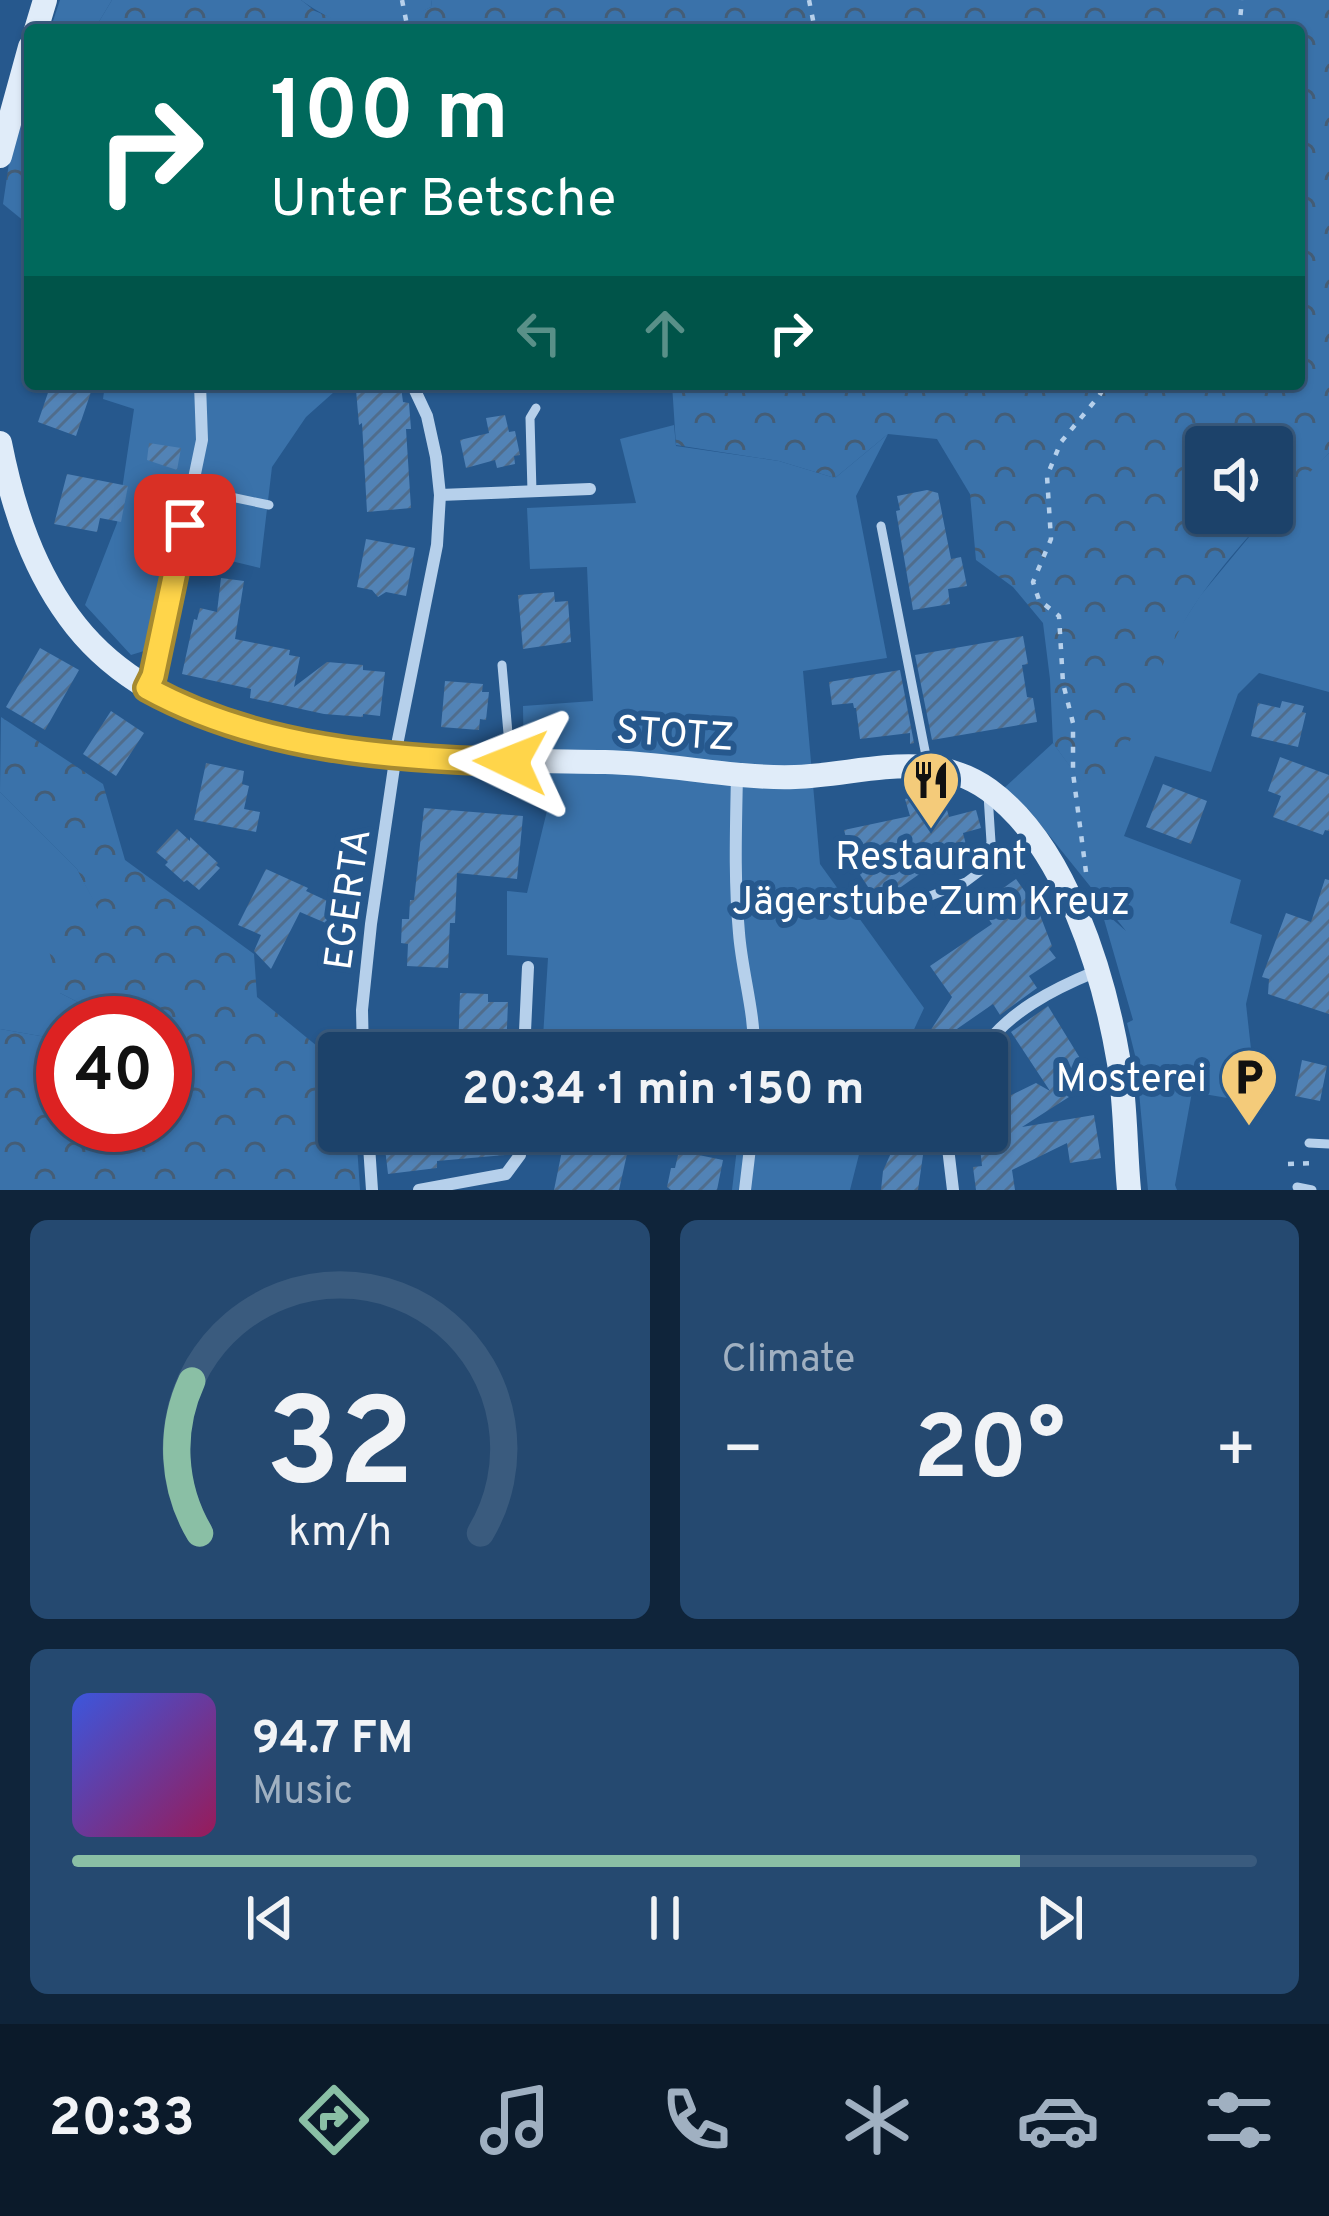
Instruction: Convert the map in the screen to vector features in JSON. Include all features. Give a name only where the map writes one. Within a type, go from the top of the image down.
[{"type":"street","points":[[0,156],[24,69]]},
{"type":"street","points":[[147,688],[202,440],[200,390]]},
{"type":"street","name":"EGERTA","points":[[363,1032],[370,924],[436,545],[440,495],[436,457],[427,416],[415,390]]},
{"type":"street","name":"STOTZ","points":[[0,445],[16,511],[53,594],[92,643],[147,688],[225,723],[300,742],[426,758],[651,763],[797,777],[893,765],[928,766],[988,789],[1039,842],[1071,902],[1098,970],[1120,1066],[1129,1190]]},
{"type":"street","points":[[440,495],[590,489]]},
{"type":"street","points":[[737,772],[734,868],[754,1032]]},
{"type":"street","points":[[525,1032],[528,967]]},
{"type":"street","points":[[999,1032],[1054,989],[1098,970]]},
{"type":"street","points":[[369,1152],[372,1190]]},
{"type":"street","points":[[419,1190],[506,1174],[520,1152]]},
{"type":"street","points":[[745,1190],[750,1152]]},
{"type":"street","points":[[948,1152],[953,1190]]},
{"type":"lane","points":[[532,493],[530,418],[536,409]]},
{"type":"lane","points":[[193,489],[269,505]]},
{"type":"lane","points":[[881,526],[928,766]]},
{"type":"lane","points":[[502,665],[511,762]]},
{"type":"lane","points":[[910,904],[966,882],[986,867],[991,842],[988,789]]},
{"type":"lane","points":[[1309,1143],[1329,1144]]},
{"type":"lane","points":[[1298,1186],[1312,1190]]},
{"type":"path","points":[[1087,884],[1059,616],[1040,600],[1033,582],[1051,539],[1047,476],[1061,442],[1102,390]]},
{"type":"path","points":[[1288,1164],[1316,1163]]},
{"type":"green space","points":[[60,0],[112,0],[98,24],[52,24]]},
{"type":"green space","points":[[112,0],[301,0],[347,24],[98,24]]},
{"type":"green space","points":[[301,0],[432,0],[431,7],[393,24],[345,24]]},
{"type":"green space","points":[[432,0],[1329,0],[1329,453],[1293,489],[1293,426],[1185,426],[1185,534],[1251,534],[1182,625],[1114,773],[1081,782],[1053,743],[1043,623],[1013,587],[976,560],[970,494],[937,439],[888,434],[835,478],[779,461],[676,445],[672,390],[1305,390],[1305,24],[391,24],[431,7]]},
{"type":"green space","points":[[24,109],[24,221],[3,204],[14,129]]},
{"type":"green space","points":[[104,390],[336,390],[306,417],[272,467],[260,568],[169,546],[144,651],[131,655],[85,605],[117,523],[134,409],[103,399]]},
{"type":"green space","points":[[674,425],[676,446],[779,461],[835,478],[888,434],[856,496],[887,658],[803,671],[820,864],[924,1008],[913,1032],[543,1032],[548,958],[507,955],[507,891],[527,893],[554,782],[524,780],[523,706],[593,701],[587,567],[530,569],[527,508],[636,503],[620,439]]},
{"type":"green space","points":[[1329,453],[1329,692],[1259,673],[1238,694],[1211,772],[1155,756],[1124,836],[1241,880],[1230,923],[1262,935],[1246,1004],[1257,1103],[1192,1092],[1177,1190],[1148,1190],[1136,1059],[1127,1023],[1133,1020],[1101,909],[1126,931],[1028,809],[1002,790],[1053,743],[1081,781],[1200,596],[1251,534],[1293,534],[1293,487]]},
{"type":"green space","points":[[1,717],[103,784],[125,860],[254,954],[257,997],[318,1047],[318,1152],[357,1152],[360,1190],[0,1190],[0,1029],[36,1035],[36,1152],[192,1152],[192,996],[60,993],[42,924],[99,912],[77,869],[0,792]]},
{"type":"green space","points":[[0,792],[77,869],[100,912],[60,993],[66,996],[36,996],[36,1035],[0,1029]]},
{"type":"green space","points":[[737,1152],[860,1152],[850,1190],[732,1190]]},
{"type":"building","points":[[49,390],[92,390],[76,436],[38,422]]},
{"type":"building","points":[[356,390],[401,390],[403,402],[409,403],[411,508],[367,512],[362,423],[359,425]]},
{"type":"building","points":[[505,415],[509,432],[515,431],[520,455],[514,456],[515,464],[497,468],[495,460],[466,468],[460,440],[489,433],[486,418]]},
{"type":"building","points":[[149,443],[181,448],[177,470],[147,460]]},
{"type":"building","points":[[67,474],[128,486],[121,522],[100,518],[97,532],[54,524]]},
{"type":"building","points":[[927,490],[938,493],[951,559],[961,557],[967,586],[948,589],[950,604],[913,610],[897,496]]},
{"type":"building","points":[[366,539],[415,548],[406,596],[386,592],[378,597],[372,590],[357,587]]},
{"type":"building","points":[[221,578],[244,581],[235,639],[290,650],[289,655],[300,657],[294,687],[327,662],[385,672],[380,716],[324,714],[250,698],[251,689],[182,674],[194,619],[200,608],[217,612]]},
{"type":"building","points":[[554,592],[555,602],[568,601],[571,642],[523,649],[518,595]]},
{"type":"building","points":[[1023,636],[1027,697],[1033,698],[1037,722],[932,740],[915,655]]},
{"type":"building","points":[[40,648],[79,670],[45,730],[6,707]]},
{"type":"building","points":[[900,670],[914,743],[910,744],[910,733],[860,739],[856,708],[853,703],[832,705],[829,682]]},
{"type":"building","points":[[445,681],[483,684],[482,692],[489,692],[486,720],[480,719],[479,730],[441,727]]},
{"type":"building","points":[[1282,701],[1304,706],[1298,747],[1251,736],[1258,703],[1280,708]]},
{"type":"building","points":[[111,711],[144,733],[116,776],[83,754]]},
{"type":"building","points":[[1280,757],[1329,775],[1329,831],[1323,835],[1273,817],[1281,796],[1268,791]]},
{"type":"building","points":[[206,763],[244,771],[242,784],[249,786],[244,809],[260,812],[256,832],[194,820]]},
{"type":"building","points":[[1163,784],[1207,801],[1191,844],[1146,827]]},
{"type":"building","points":[[941,789],[949,817],[976,810],[981,828],[963,833],[969,857],[928,868],[881,901],[853,864],[844,830],[910,816],[905,799]]},
{"type":"building","points":[[424,808],[523,816],[517,879],[457,873],[448,968],[407,966],[408,944],[401,943],[402,919],[409,919],[410,900],[414,900]]},
{"type":"building","points":[[177,829],[220,868],[199,890],[184,882],[156,852]]},
{"type":"building","points":[[266,869],[336,905],[328,924],[300,912],[271,969],[254,951],[261,935],[238,925]]},
{"type":"building","points":[[1016,879],[1038,910],[1056,958],[1029,976],[1037,988],[1000,1015],[993,1004],[956,1032],[930,1032],[952,997],[930,966],[992,924],[979,905]]},
{"type":"building","points":[[1325,879],[1329,880],[1329,1014],[1268,994],[1269,979],[1262,977],[1286,913],[1311,922]]},
{"type":"building","points":[[460,993],[488,994],[488,1002],[508,1002],[507,1032],[459,1032]]},
{"type":"building","points":[[1048,1006],[1094,1081],[1022,1127],[1094,1115],[1101,1158],[1070,1163],[1067,1143],[1012,1170],[1015,1190],[976,1190],[973,1167],[982,1166],[980,1152],[1008,1152],[1008,1097],[1036,1083],[1050,1091],[1011,1032]]},
{"type":"building","points":[[1302,1060],[1327,1066],[1320,1101],[1295,1096]]},
{"type":"building","points":[[385,1152],[505,1152],[437,1161],[437,1168],[388,1174]]},
{"type":"building","points":[[562,1152],[627,1154],[619,1190],[554,1190]]},
{"type":"building","points":[[679,1152],[723,1160],[717,1190],[671,1190],[667,1187],[671,1168]]},
{"type":"building","points":[[891,1152],[923,1152],[918,1190],[881,1190]]},
{"type":"place","name":"Restaurant Jägerstube Zum Kreuz","points":[[931,831]]},
{"type":"place","name":"Mosterei","points":[[1249,1128]]},
{"type":"route","points":[[185,525],[147,688],[202,716],[300,742],[426,758],[511,762]]}]
